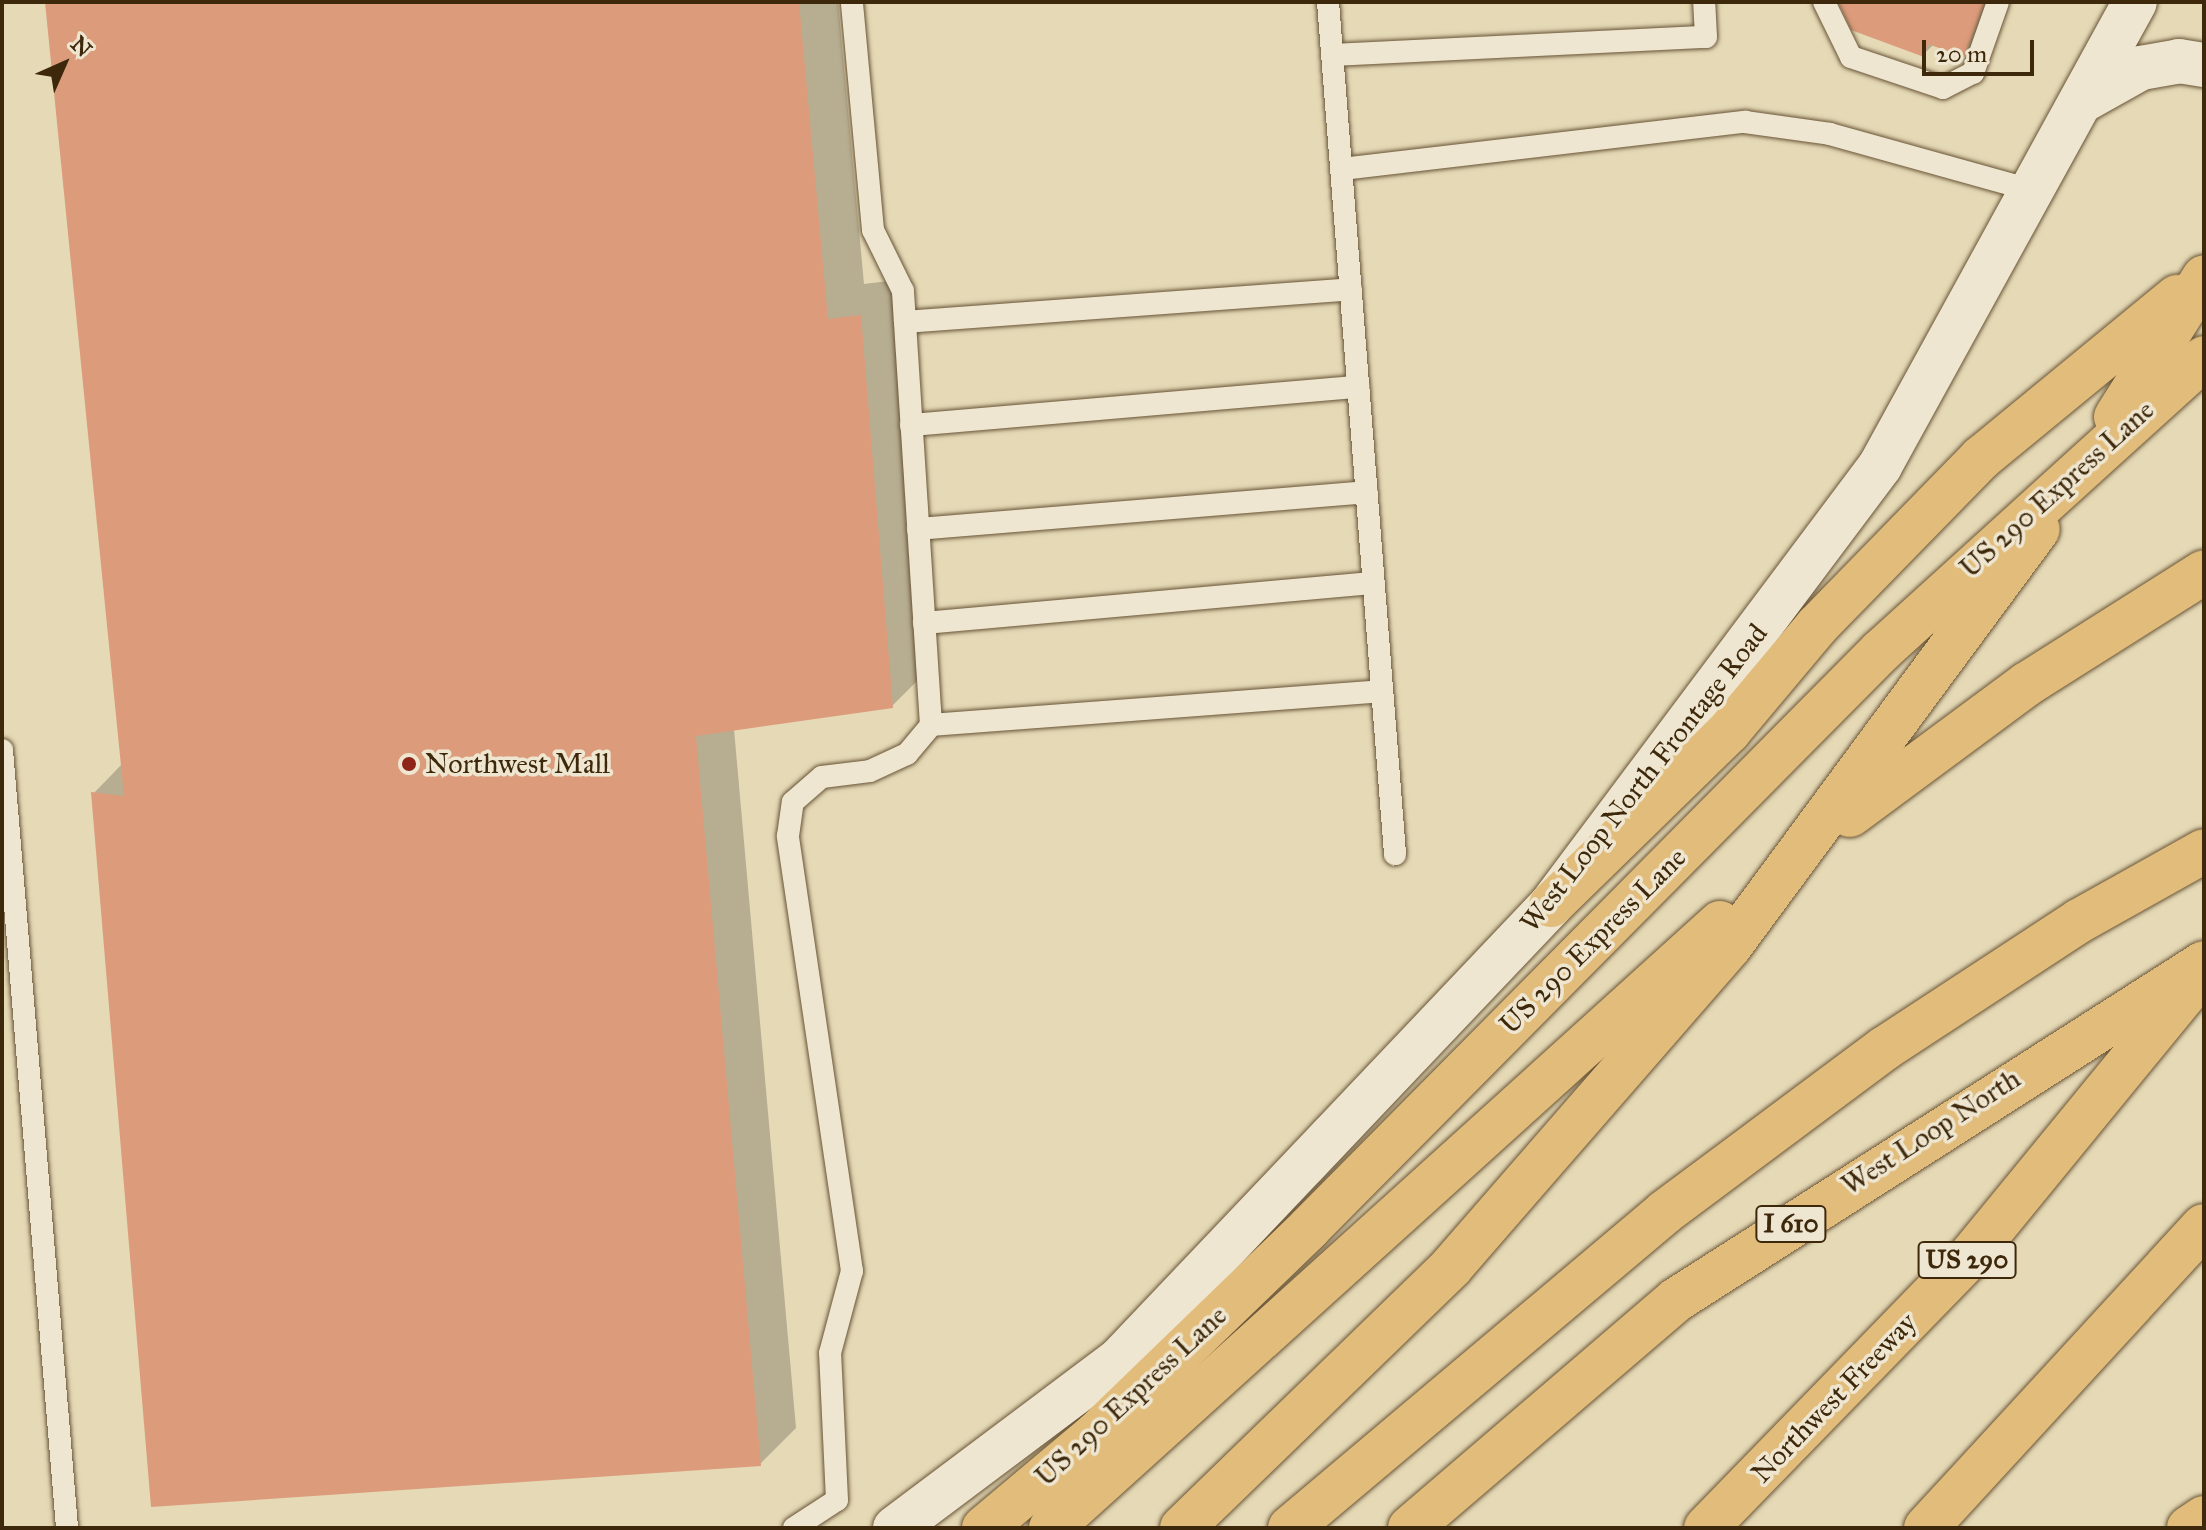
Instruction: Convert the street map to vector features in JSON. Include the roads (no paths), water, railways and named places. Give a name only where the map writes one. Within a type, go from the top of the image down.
[{"type":"highway","points":[[1551,905],[1729,731],[1817,626],[1981,458],[2204,276]]},
{"type":"highway","points":[[1182,1528],[1451,1267],[1730,946],[1904,719],[2104,435],[2204,276]]},
{"type":"highway","name":"US 290 Express Lane","points":[[984,1528],[1096,1434],[1309,1228],[1892,641],[2204,358]]},
{"type":"highway","points":[[1051,1528],[1807,848],[2027,684],[2204,572]]},
{"type":"highway","points":[[1290,1528],[1665,1212],[1885,1048],[2079,921],[2204,851]]},
{"type":"highway","name":"West Loop North","points":[[1410,1528],[1676,1300],[2204,963]]},
{"type":"highway","name":"Northwest Freeway","points":[[1706,1528],[1968,1259],[2204,971]]},
{"type":"highway","points":[[1926,1528],[2204,1226]]},
{"type":"highway","points":[[2189,1528],[2204,1518]]},
{"type":"main road","name":"West Loop North Frontage Road","points":[[895,1528],[1120,1359],[1551,905],[1880,466],[2034,191],[2135,2]]},
{"type":"main road","points":[[2082,101],[2141,68],[2179,61],[2204,65]]},
{"type":"lane","points":[[794,1528],[837,1500],[830,1353],[852,1271],[788,836],[793,802],[822,777],[870,771],[907,754],[931,725],[903,291],[873,230],[852,2]]},
{"type":"lane","points":[[1328,2],[1395,854]]},
{"type":"lane","points":[[1333,55],[1706,37],[1704,2]]},
{"type":"lane","points":[[1824,2],[1851,57],[1943,88],[1973,73],[1998,2]]},
{"type":"lane","points":[[1342,169],[1745,122],[1830,134],[2034,191]]},
{"type":"lane","points":[[905,322],[1351,289]]},
{"type":"lane","points":[[911,425],[1358,387]]},
{"type":"lane","points":[[918,529],[1366,492]]},
{"type":"lane","points":[[924,623],[1372,583]]},
{"type":"lane","points":[[931,725],[1380,691]]},
{"type":"lane","points":[[2,750],[67,1528]]},
{"type":"place","name":"Northwest Mall","points":[[409,764]]}]
